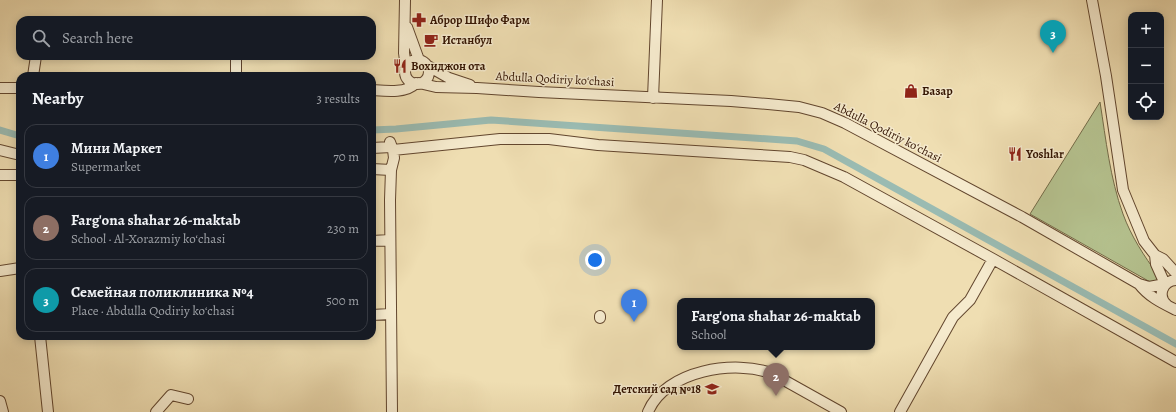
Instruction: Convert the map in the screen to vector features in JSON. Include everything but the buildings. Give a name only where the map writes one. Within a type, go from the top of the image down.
[{"type":"street","points":[[405,0],[404,53],[406,70],[409,80],[418,83]]},
{"type":"street","points":[[653,98],[657,0]]},
{"type":"street","points":[[1092,0],[1106,76],[1123,190],[1144,241],[1155,255],[1163,259],[1176,273]]},
{"type":"street","points":[[395,90],[401,85],[411,61],[419,60],[405,21]]},
{"type":"street","points":[[34,72],[35,60]]},
{"type":"street","points":[[236,60],[236,72]]},
{"type":"street","name":"Abdulla Qodiriy koʻchasi","points":[[419,60],[449,78],[477,88]]},
{"type":"street","points":[[376,90],[409,88],[426,80],[429,73],[428,66]]},
{"type":"street","name":"Abdulla Qodiriy koʻchasi","points":[[418,83],[436,87],[731,101],[799,108],[822,113],[845,123],[1002,207],[1139,284],[1149,287],[1176,280]]},
{"type":"street","points":[[0,88],[16,88]]},
{"type":"street","points":[[376,148],[500,139],[549,140],[598,145],[790,157],[804,160],[844,177],[1176,362]]},
{"type":"street","points":[[391,146],[394,158],[391,170],[390,240],[390,314],[393,369],[392,412]]},
{"type":"street","points":[[0,150],[16,154]]},
{"type":"street","points":[[376,169],[391,170]]},
{"type":"street","points":[[0,175],[16,175]]},
{"type":"street","points":[[376,241],[390,240]]},
{"type":"street","points":[[1155,255],[1156,264],[1165,284],[1161,292],[1161,297],[1163,301],[1174,308]]},
{"type":"street","points":[[900,412],[953,317],[970,300],[993,259]]},
{"type":"street","points":[[0,271],[16,269]]},
{"type":"street","name":"Abdulla Qodiriy koʻchasi","points":[[1139,284],[1144,291],[1160,302],[1174,308]]},
{"type":"street","points":[[376,315],[390,314]]},
{"type":"street","points":[[40,340],[48,412]]},
{"type":"street","points":[[648,412],[651,404],[658,395],[667,388],[689,376],[712,370],[745,368],[763,370],[774,374],[841,412]]},
{"type":"street","points":[[156,412],[171,395],[188,398]]},
{"type":"street","points":[[0,401],[3,412]]},
{"type":"green space","points":[[1100,102],[1109,159],[1123,214],[1134,238],[1158,275],[1158,282],[1152,283],[1030,214]]},
{"type":"waterway","points":[[376,130],[491,120],[797,141],[824,149],[1176,344]]},
{"type":"waterway","points":[[0,130],[16,135]]},
{"type":"place","name":"Аброр Шифо Фарм","points":[[419,20]]},
{"type":"place","name":"Истанбул","points":[[431,40]]},
{"type":"place","name":"Семейная поликлиника №4","points":[[1053,53]]},
{"type":"place","name":"Вохиджон ота","points":[[400,66]]},
{"type":"place","name":"Базар","points":[[911,91]]},
{"type":"place","name":"Yoshlar","points":[[1015,154]]},
{"type":"place","name":"Мини Маркет","points":[[634,322]]},
{"type":"place","name":"Детский сад №18","points":[[712,389]]},
{"type":"place","name":"Farg'ona shahar 26-maktab","points":[[776,396]]}]
